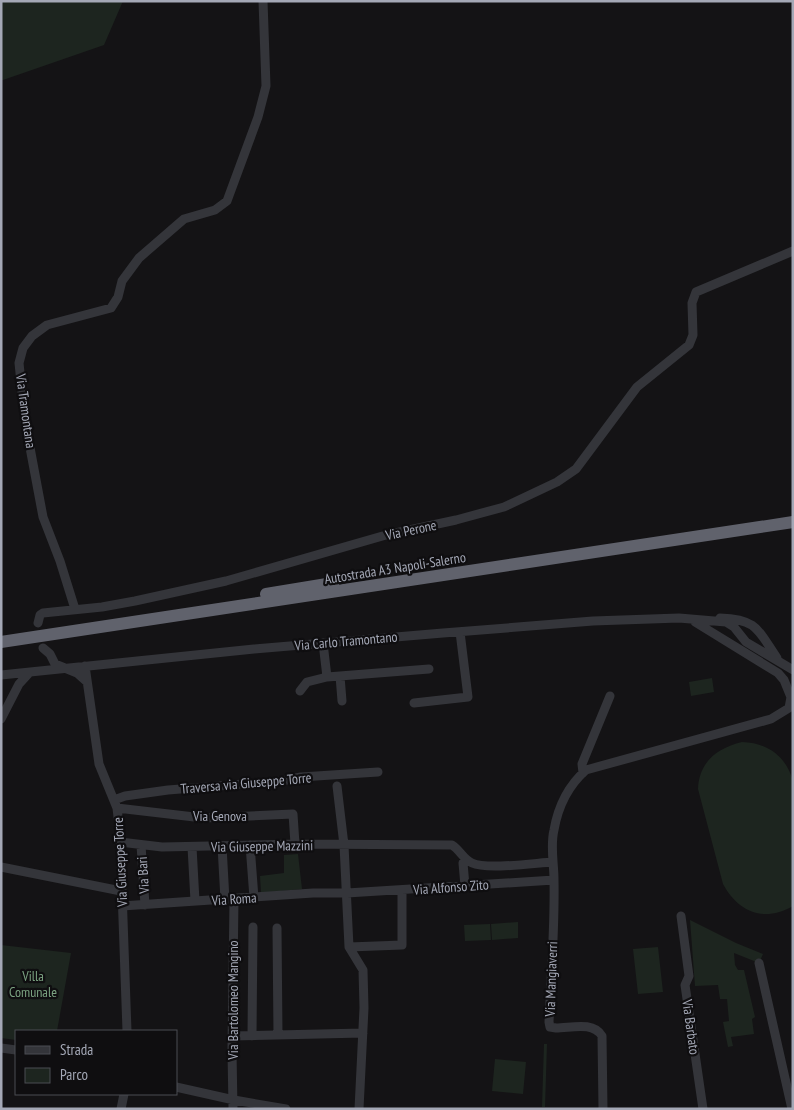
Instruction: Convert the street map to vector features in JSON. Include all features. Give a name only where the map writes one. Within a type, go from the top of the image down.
[{"type":"highway","name":"Autostrada A3 Napoli-Salerno","points":[[1,634],[793,514]]},
{"type":"highway","name":"Autostrada A3 Napoli-Salerno","points":[[1,642],[793,522]]},
{"type":"street","name":"Via Tramontana","points":[[75,609],[60,561],[43,518],[25,421],[19,363],[22,348],[32,336],[47,325],[111,308],[118,297],[122,281],[139,258],[184,219],[215,210],[227,202],[258,117],[266,86],[264,1]]},
{"type":"street","name":"Via Perone","points":[[38,623],[40,615],[43,613],[135,602],[226,582],[386,535],[456,520],[504,507],[536,493],[576,469],[637,387],[689,345],[693,334],[692,303],[696,292],[706,286],[793,251]]},
{"type":"street","name":"Via Carlo Tramontano","points":[[692,620],[700,617],[739,619],[755,626],[780,662]]},
{"type":"street","name":"Via Carlo Tramontano","points":[[1,675],[324,643],[639,619],[679,618],[726,622],[743,636],[746,642],[793,670]]},
{"type":"street","points":[[610,696],[582,764],[583,773],[595,767],[726,728],[771,719],[789,708],[792,699],[784,680],[778,673],[692,620]]},
{"type":"street","points":[[730,644],[730,634],[743,636],[743,629],[748,625],[752,625]]},
{"type":"street","points":[[414,703],[468,697],[460,632]]},
{"type":"street","points":[[753,645],[760,639],[760,632]]},
{"type":"street","points":[[324,643],[327,677]]},
{"type":"street","points":[[52,670],[42,645],[50,654],[55,664],[77,673],[87,682],[92,670],[102,665]]},
{"type":"street","points":[[42,671],[46,658]]},
{"type":"street","name":"Via Giuseppe Torre","points":[[85,666],[99,764],[105,782],[116,804],[120,842],[127,1030]]},
{"type":"street","points":[[300,691],[307,682],[327,677],[429,669]]},
{"type":"street","points":[[1,719],[19,684],[30,672]]},
{"type":"street","points":[[340,676],[342,701]]},
{"type":"street","name":"Traversa via Giuseppe Torre","points":[[116,804],[125,796],[168,790],[301,777],[378,772]]},
{"type":"street","name":"Via Mangiaverri","points":[[583,773],[570,788],[555,822],[552,842],[554,880],[549,1022],[550,1027],[556,1028],[592,1027],[598,1030],[602,1036],[603,1109]]},
{"type":"street","points":[[337,786],[344,845],[349,947],[363,970],[364,1008],[359,1109]]},
{"type":"street","name":"Via Genova","points":[[116,804],[203,818],[293,814],[295,844]]},
{"type":"street","name":"Via Giuseppe Mazzini","points":[[120,842],[162,847],[295,844],[452,845],[458,848],[465,859]]},
{"type":"street","name":"Via Bari","points":[[141,845],[145,905]]},
{"type":"street","points":[[250,845],[254,898]]},
{"type":"street","name":"Via Bartolomeo Mangino","points":[[222,846],[230,899],[233,1105]]},
{"type":"street","points":[[192,847],[195,901]]},
{"type":"street","points":[[465,886],[463,863],[465,859],[474,864],[487,866],[553,862]]},
{"type":"street","points":[[2,868],[121,891]]},
{"type":"street","name":"Via Alfonso Zito","points":[[347,893],[554,880]]},
{"type":"street","points":[[349,947],[402,945],[402,890]]},
{"type":"street","name":"Via Roma","points":[[122,906],[313,893],[347,893]]},
{"type":"street","name":"Via Barbato","points":[[681,916],[689,976],[685,985],[703,1109]]},
{"type":"street","points":[[252,1036],[253,927]]},
{"type":"street","points":[[277,928],[278,1035]]},
{"type":"street","points":[[759,963],[792,1109]]},
{"type":"street","points":[[232,1036],[363,1033]]},
{"type":"street","points":[[1,1048],[15,1050]]},
{"type":"street","points":[[178,1088],[233,1105],[286,1109]]},
{"type":"street","points":[[121,1109],[124,1095]]},
{"type":"green space","points":[[1,1],[123,1],[104,45],[1,80]]},
{"type":"green space","points":[[712,678],[714,692],[691,696],[689,682]]},
{"type":"green space","points":[[742,742],[760,745],[775,752],[786,764],[793,781],[793,906],[772,914],[762,914],[744,908],[729,894],[723,884],[698,789],[702,771],[711,758],[717,752]]},
{"type":"green space","points":[[298,854],[302,889],[261,893],[260,876],[284,873],[284,855]]},
{"type":"green space","points":[[690,920],[763,954],[759,963],[734,953],[735,965],[738,970],[744,970],[755,1017],[752,1019],[754,1034],[731,1037],[733,1046],[728,1047],[723,1022],[729,1021],[727,999],[720,999],[718,985],[695,986]]},
{"type":"green space","points":[[518,922],[518,938],[492,940],[491,924]]},
{"type":"green space","points":[[490,924],[491,940],[465,941],[464,925]]},
{"type":"green space","name":"Villa Comunale","points":[[1,945],[71,953],[57,1030],[15,1030],[15,1040],[1,1038]]},
{"type":"green space","points":[[658,947],[663,992],[638,994],[633,949]]},
{"type":"green space","points":[[544,1044],[547,1044],[545,1107],[542,1107]]},
{"type":"green space","points":[[495,1059],[526,1062],[523,1094],[492,1091]]}]
